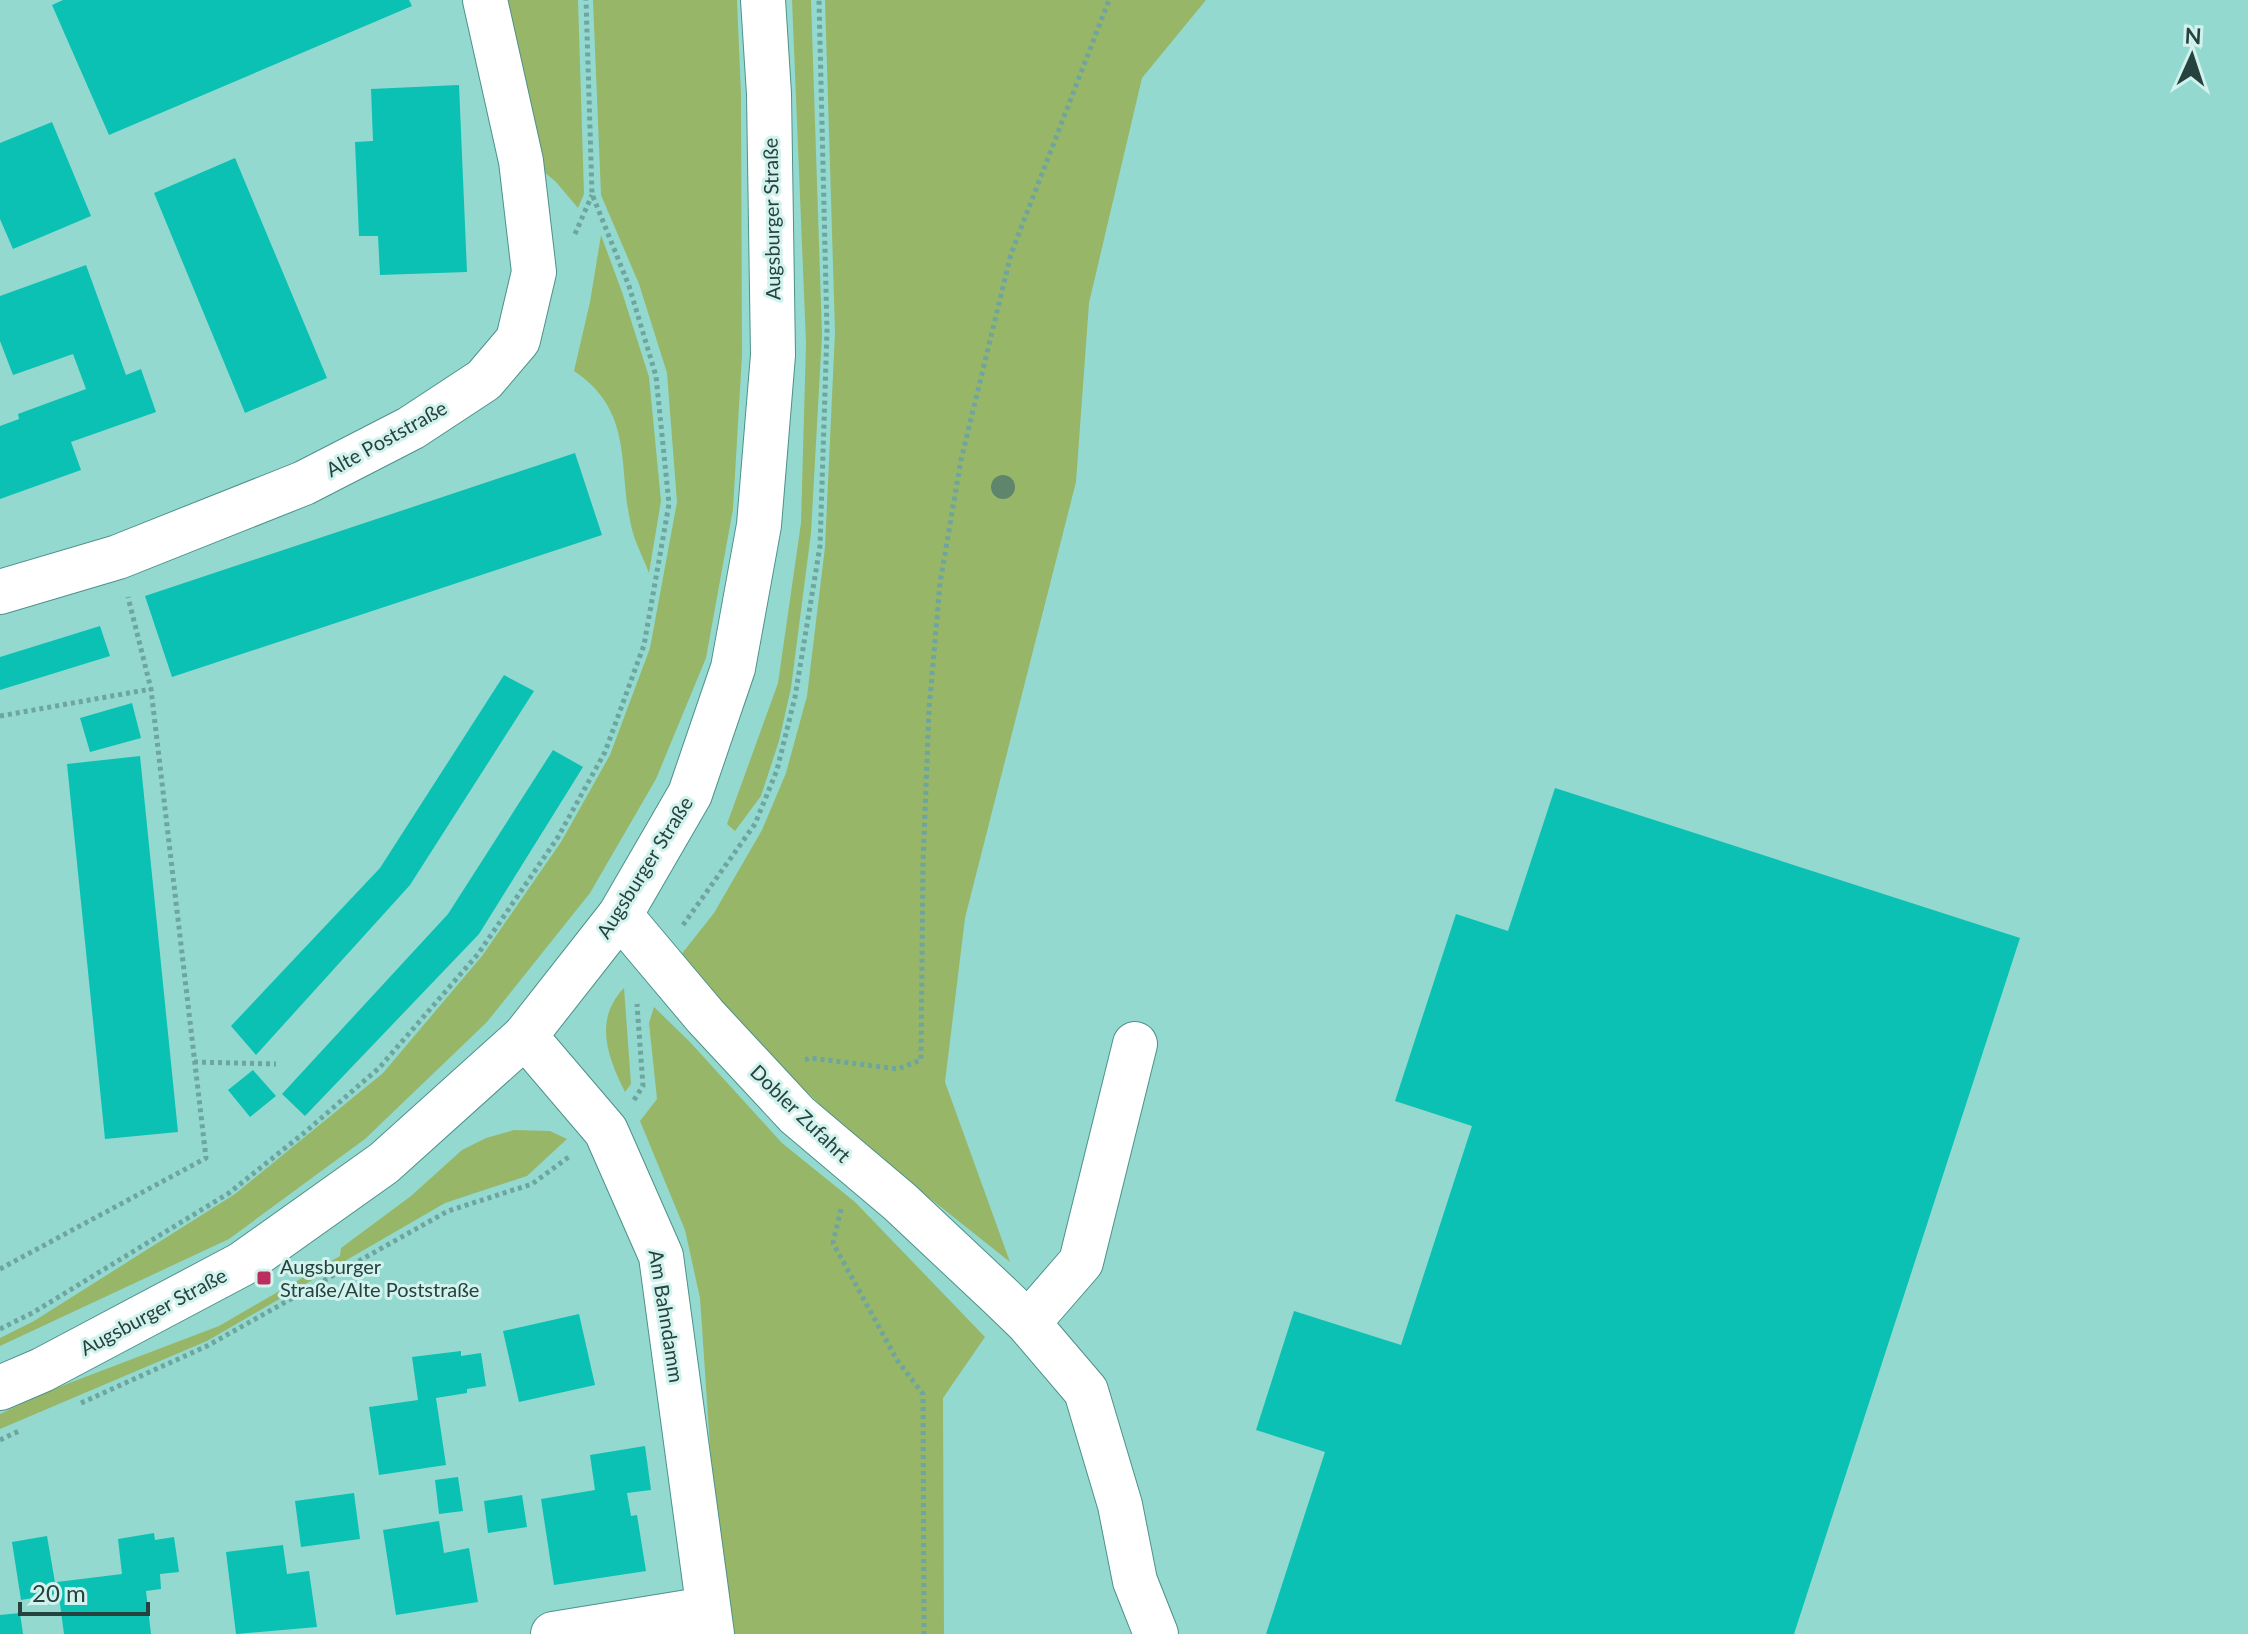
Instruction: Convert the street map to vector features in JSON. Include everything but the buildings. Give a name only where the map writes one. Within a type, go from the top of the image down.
[{"type":"main road","name":"Alte Poststraße","points":[[0,592],[118,557],[304,483],[411,428],[484,380],[518,340],[534,272],[521,161],[485,0]]},
{"type":"main road","name":"Augsburger Straße","points":[[0,1388],[42,1370],[242,1264],[384,1163],[525,1036],[620,915],[690,794],[733,668],[759,525],[773,355],[769,94],[763,0]]},
{"type":"main road","name":"Dobler Zufahrt","points":[[620,915],[705,1016],[797,1115],[852,1161],[1013,1309],[1086,1391],[1120,1505],[1135,1581],[1156,1634]]},
{"type":"main road","name":"Am Bahndamm","points":[[525,1036],[606,1131],[661,1256],[710,1622]]},
{"type":"main road","points":[[1013,1309],[1081,1262],[1135,1044]]},
{"type":"main road","points":[[553,1634],[710,1622]]},
{"type":"path","points":[[0,1329],[34,1312],[229,1193],[379,1068],[478,954],[558,837],[605,752],[644,645],[669,504],[656,376],[629,286],[592,194],[586,0]]},
{"type":"path","points":[[765,1081],[810,1058],[898,1069],[921,1060],[923,863],[929,710],[940,583],[961,460],[1011,254],[1109,0]]},
{"type":"path","points":[[0,1269],[206,1158],[151,689],[118,557]]},
{"type":"path","points":[[0,716],[151,689]]},
{"type":"path","points":[[194,1062],[276,1064]]},
{"type":"path","points":[[69,1408],[207,1346],[448,1211],[532,1184],[606,1131]]},
{"type":"path","points":[[852,1161],[833,1243],[897,1360],[923,1394],[924,1634]]},
{"type":"path","points":[[0,1440],[28,1427]]},
{"type":"green space","points":[[495,0],[578,0],[584,194],[578,208],[556,182],[530,160]]},
{"type":"green space","points":[[593,0],[737,0],[741,94],[742,355],[733,509],[706,658],[656,779],[590,893],[487,1022],[365,1139],[229,1239],[0,1346],[0,1338],[34,1321],[235,1194],[383,1073],[482,956],[561,842],[610,755],[650,648],[677,502],[667,373],[639,284],[601,195]]},
{"type":"green space","points":[[792,0],[811,0],[822,335],[811,533],[791,688],[779,741],[761,796],[735,831],[727,824],[778,683],[801,523],[806,343]]},
{"type":"green space","points":[[825,0],[1206,0],[1142,78],[1089,303],[1076,482],[965,918],[945,1082],[1010,1262],[854,1138],[723,1009],[680,956],[714,913],[762,830],[786,773],[807,696],[825,547],[835,332]]},
{"type":"green space","points":[[601,235],[649,377],[661,501],[649,573],[633,533],[616,424],[594,387],[574,371]]},
{"type":"green space","points":[[624,988],[631,1084],[625,1092],[613,1066],[606,1039],[609,1013],[614,1000]]},
{"type":"green space","points":[[654,1007],[782,1143],[855,1202],[985,1337],[943,1398],[944,1634],[726,1634],[721,1609],[700,1298],[685,1230],[640,1121],[657,1099],[649,1023]]},
{"type":"green space","points":[[514,1130],[550,1131],[567,1139],[527,1176],[445,1203],[207,1341],[0,1429],[0,1414],[51,1390],[219,1326],[340,1256],[341,1248],[411,1196],[462,1150],[486,1138]]},
{"type":"place","name":"Augsburger Straße/Alte Poststraße","points":[[264,1278]]}]
